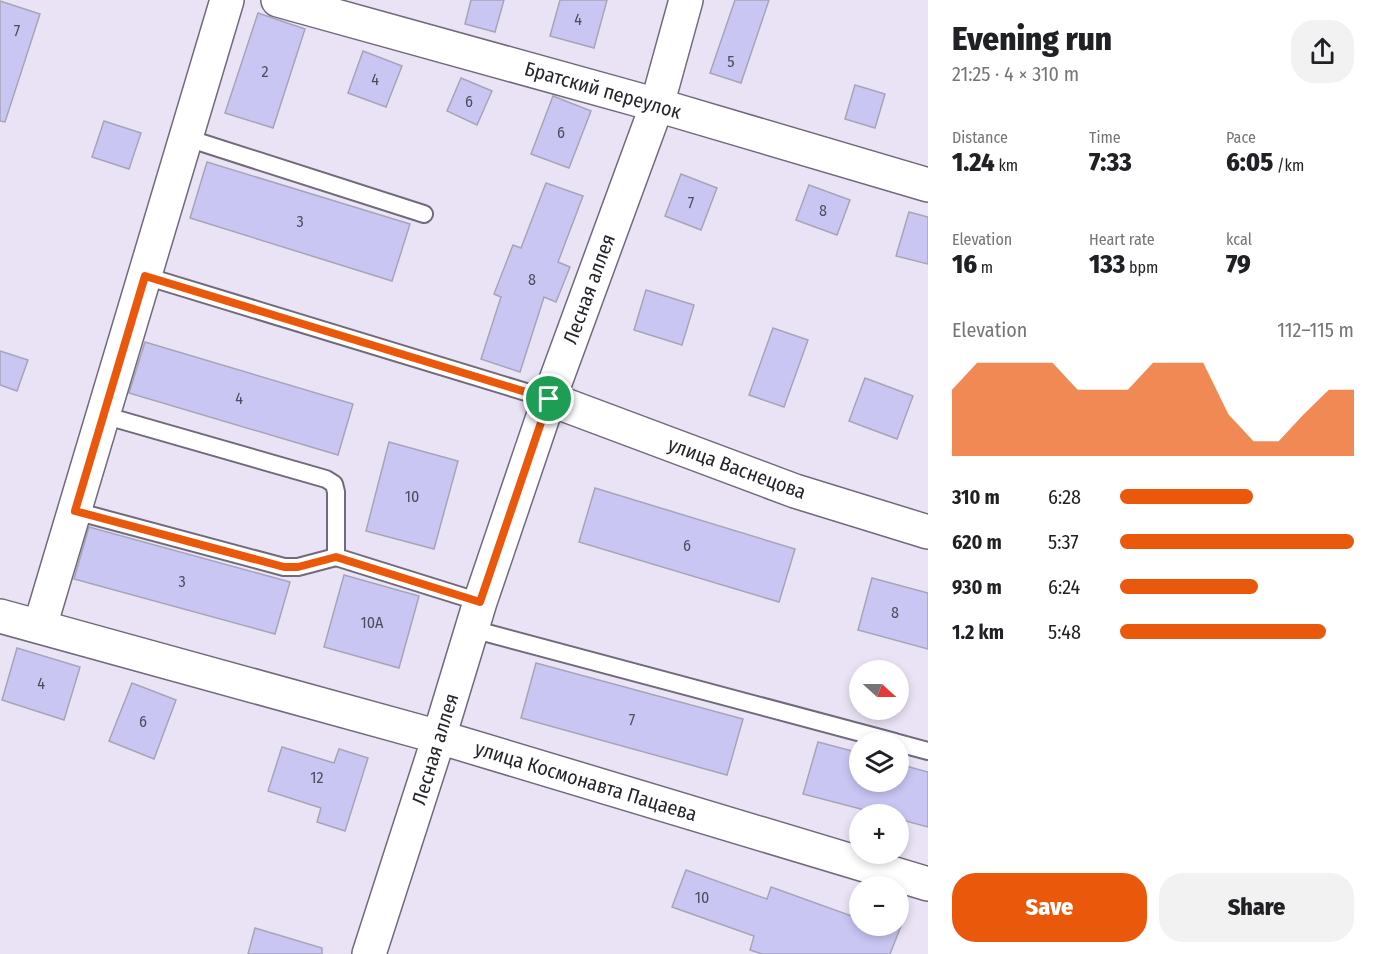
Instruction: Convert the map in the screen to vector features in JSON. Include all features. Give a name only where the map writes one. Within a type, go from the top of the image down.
[{"type":"street","points":[[40,626],[227,0]]},
{"type":"street","name":"Братский переулок","points":[[278,0],[657,105],[928,185]]},
{"type":"street","name":"Лесная аллея","points":[[369,954],[476,615],[549,399],[657,105],[686,0]]},
{"type":"street","name":"улица Васнецова","points":[[549,399],[795,491],[928,532]]},
{"type":"street","name":"улица Космонавта Пацаева","points":[[0,616],[439,737],[928,884]]},
{"type":"lane","points":[[187,138],[424,214]]},
{"type":"lane","points":[[145,276],[549,399]]},
{"type":"lane","points":[[103,415],[326,478],[334,484],[336,492],[336,557]]},
{"type":"lane","points":[[75,511],[284,567],[298,567],[336,557],[476,615],[861,732]]},
{"type":"lane","points":[[909,746],[928,751]]},
{"type":"building","points":[[471,0],[504,0],[495,32],[465,24]]},
{"type":"building","points":[[560,0],[607,0],[594,48],[550,36]]},
{"type":"building","points":[[735,0],[769,0],[741,83],[710,73]]},
{"type":"building","points":[[0,1],[40,14],[5,122],[0,121]]},
{"type":"building","points":[[258,13],[305,29],[273,128],[225,113]]},
{"type":"building","points":[[363,51],[402,66],[386,107],[348,93]]},
{"type":"building","points":[[461,78],[492,91],[477,125],[447,111]]},
{"type":"building","points":[[855,85],[885,94],[875,128],[845,119]]},
{"type":"building","points":[[553,96],[591,111],[569,168],[531,154]]},
{"type":"building","points":[[104,121],[141,133],[129,169],[92,157]]},
{"type":"building","points":[[207,162],[410,224],[392,281],[190,218]]},
{"type":"building","points":[[681,174],[717,188],[701,230],[665,216]]},
{"type":"building","points":[[546,183],[583,196],[558,262],[570,267],[556,302],[544,297],[520,372],[481,359],[501,297],[494,294],[513,245],[521,248]]},
{"type":"building","points":[[809,185],[850,200],[837,235],[796,220]]},
{"type":"building","points":[[909,212],[928,217],[928,264],[896,256]]},
{"type":"building","points":[[646,290],[694,305],[682,345],[634,330]]},
{"type":"building","points":[[773,328],[808,340],[784,407],[749,395]]},
{"type":"building","points":[[145,342],[353,404],[338,455],[129,393]]},
{"type":"building","points":[[0,351],[28,360],[17,391],[0,385]]},
{"type":"building","points":[[865,378],[913,396],[897,439],[849,421]]},
{"type":"building","points":[[389,442],[458,461],[434,549],[366,531]]},
{"type":"building","points":[[595,488],[795,549],[779,602],[579,542]]},
{"type":"building","points":[[89,527],[290,582],[275,634],[74,579]]},
{"type":"building","points":[[344,575],[419,596],[399,668],[324,647]]},
{"type":"building","points":[[872,578],[928,593],[928,649],[858,630]]},
{"type":"building","points":[[17,648],[80,667],[64,720],[2,700]]},
{"type":"building","points":[[536,663],[743,719],[727,775],[521,718]]},
{"type":"building","points":[[132,683],[176,700],[154,759],[109,741]]},
{"type":"building","points":[[818,742],[849,750],[849,792],[909,792],[909,767],[928,772],[928,827],[909,822],[909,804],[849,804],[849,806],[803,794]]},
{"type":"building","points":[[282,747],[334,763],[339,749],[368,758],[345,831],[317,822],[321,808],[268,791]]},
{"type":"building","points":[[686,870],[767,899],[771,887],[849,915],[849,936],[897,936],[890,954],[762,954],[750,950],[754,936],[672,907]]},
{"type":"building","points":[[255,928],[322,948],[322,954],[248,954]]},
{"type":"route","points":[[145,276],[549,399],[480,602],[336,557],[298,567],[284,567],[75,511],[145,276]]}]
